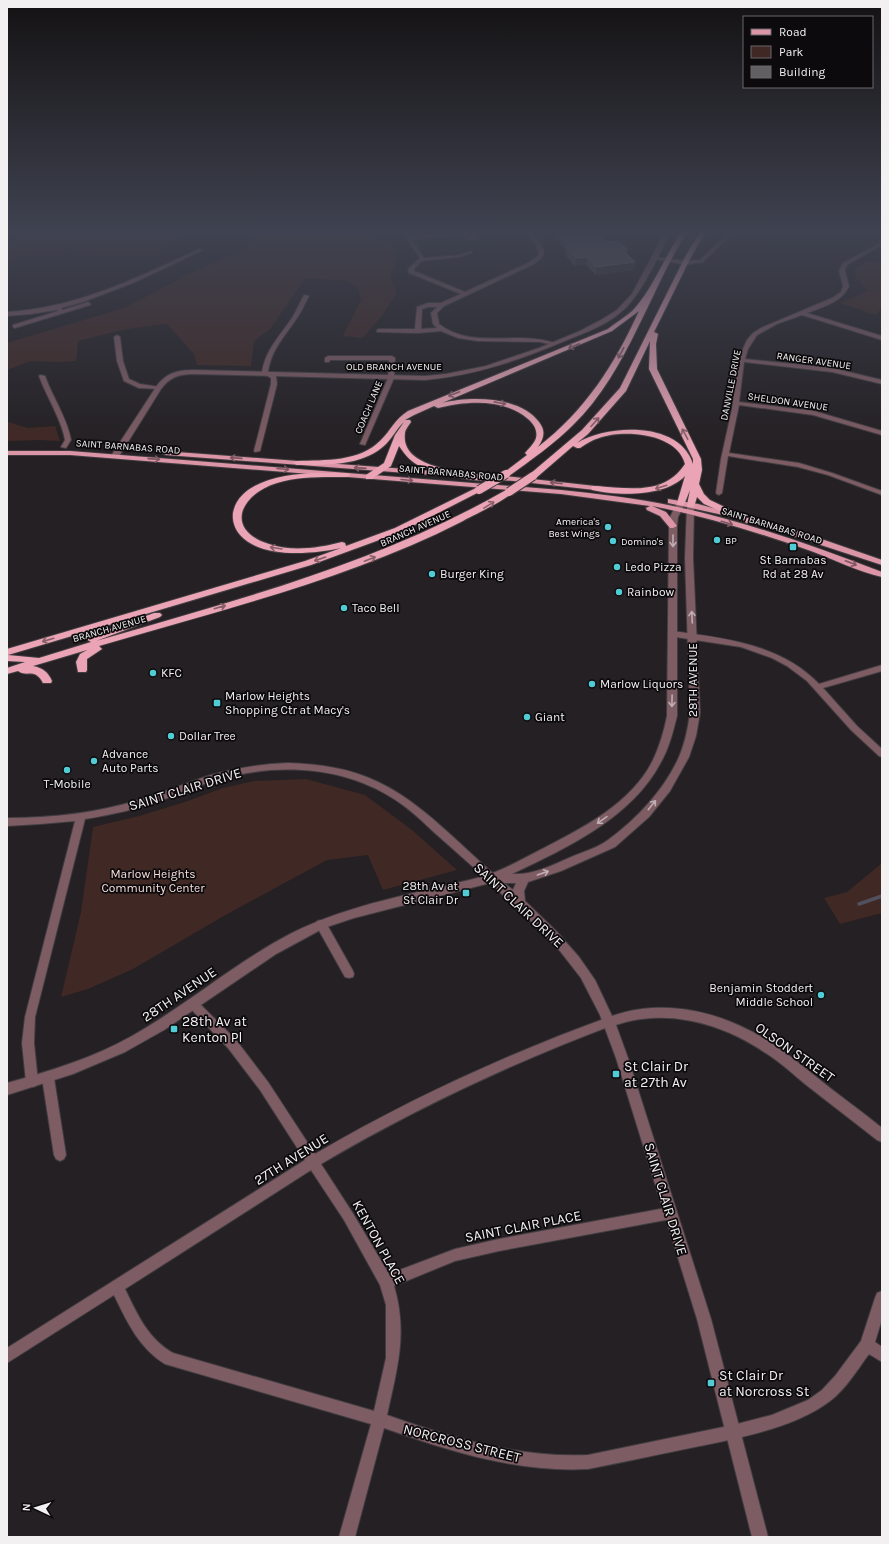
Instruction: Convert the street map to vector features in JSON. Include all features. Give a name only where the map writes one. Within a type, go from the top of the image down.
[{"type":"highway","points":[[297,463],[332,462],[359,457],[368,453],[382,444],[400,421],[410,413],[610,330],[636,311],[643,302]]},
{"type":"highway","name":"BRANCH AVENUE","points":[[7,652],[263,577],[370,541],[422,518],[479,490],[506,474],[560,433],[596,393],[621,354],[645,302]]},
{"type":"highway","name":"BRANCH AVENUE","points":[[7,671],[347,568],[410,543],[458,521],[509,492],[533,476],[585,432],[618,395],[667,302]]},
{"type":"highway","points":[[663,310],[652,344],[653,369],[697,459],[698,470],[690,509]]},
{"type":"highway","points":[[369,476],[388,464],[404,425],[411,418],[432,407],[477,401],[506,405],[530,416],[537,424],[540,431],[539,439],[518,465]]},
{"type":"highway","points":[[401,431],[401,445],[406,453],[416,460],[437,469],[483,478]]},
{"type":"highway","points":[[545,467],[588,439],[598,435],[624,432],[653,435],[678,446],[685,453],[690,463],[688,480],[679,506]]},
{"type":"highway","points":[[595,488],[636,490],[657,488],[675,481],[686,471],[690,463]]},
{"type":"highway","points":[[347,475],[305,475],[286,478],[264,485],[252,492],[239,504],[236,519],[239,527],[248,538],[266,546],[276,549],[311,550],[353,542],[406,522],[422,518]]},
{"type":"highway","points":[[695,484],[700,495],[707,502],[750,521]]},
{"type":"highway","points":[[77,649],[85,642],[104,633],[209,598],[263,577]]},
{"type":"highway","points":[[82,670],[80,663],[84,655],[183,618]]},
{"type":"highway","points":[[7,658],[20,658],[39,661]]},
{"type":"highway","points":[[7,671],[26,669],[36,670],[42,673],[47,681]]},
{"type":"main road","name":"SAINT BARNABAS ROAD","points":[[7,447],[64,447],[347,475],[561,492],[679,506]]},
{"type":"main road","name":"SAINT BARNABAS ROAD","points":[[7,453],[117,453],[297,463],[595,488],[690,509],[831,555],[882,574]]},
{"type":"main road","points":[[627,500],[660,512],[670,520],[673,526]]},
{"type":"main road","name":"SAINT BARNABAS ROAD","points":[[690,509],[750,521],[827,544],[882,563]]},
{"type":"street","points":[[7,314],[33,312],[75,302]]},
{"type":"street","points":[[15,326],[89,304],[86,302]]},
{"type":"street","points":[[257,450],[274,384],[274,377],[265,373],[269,353],[295,317],[303,302]]},
{"type":"street","points":[[448,302],[437,309],[434,316],[437,325],[450,333],[470,339],[536,340],[552,344]]},
{"type":"street","name":"OLD BRANCH AVENUE","points":[[158,388],[166,377],[182,372],[265,373],[391,378],[425,378],[468,373],[487,368],[582,332],[619,311],[627,302]]},
{"type":"street","name":"DANVILLE DRIVE","points":[[719,493],[725,454],[736,403],[742,360],[749,340],[764,326],[826,302]]},
{"type":"street","points":[[418,331],[419,308],[428,305],[442,305]]},
{"type":"street","points":[[57,307],[62,312]]},
{"type":"street","points":[[801,313],[882,338]]},
{"type":"street","points":[[379,331],[418,331],[442,329]]},
{"type":"street","points":[[117,337],[120,361],[126,380],[139,386],[158,388],[117,453]]},
{"type":"street","points":[[327,361],[328,358],[392,358],[391,378]]},
{"type":"street","name":"RANGER AVENUE","points":[[742,360],[832,370],[882,382]]},
{"type":"street","points":[[42,376],[66,429],[68,440],[64,447]]},
{"type":"street","name":"COACH LANE","points":[[363,444],[391,378]]},
{"type":"street","name":"SHELDON AVENUE","points":[[736,403],[814,413],[882,433]]},
{"type":"street","points":[[725,454],[799,465],[830,474],[882,493]]},
{"type":"street","name":"28TH AVENUE","points":[[7,1089],[48,1078],[77,1068],[118,1049],[137,1039],[192,1004],[259,958],[321,924],[390,904],[492,878],[545,852],[598,823],[625,802],[651,773],[669,736],[672,716],[673,526],[679,506]]},
{"type":"street","name":"28TH AVENUE","points":[[492,878],[524,879],[569,863],[611,844],[645,814],[666,788],[684,757],[691,736],[695,713],[689,558],[690,509]]},
{"type":"street","points":[[672,634],[749,646],[789,664],[805,675],[868,742],[882,754]]},
{"type":"street","points":[[817,687],[882,668]]},
{"type":"street","name":"SAINT CLAIR DRIVE","points":[[7,822],[81,817],[139,804],[209,779],[236,772],[273,766],[317,768],[358,778],[392,793],[411,806],[520,903],[565,947],[585,975],[600,1000],[609,1022],[622,1058],[704,1319],[760,1537]]},
{"type":"street","points":[[32,1082],[28,1043],[30,1017],[81,817]]},
{"type":"street","points":[[520,903],[518,891],[524,879]]},
{"type":"street","points":[[321,924],[349,974]]},
{"type":"street","name":"KENTON PLACE","points":[[192,1004],[216,1026],[264,1086],[348,1216],[386,1282],[393,1305],[393,1358],[347,1537]]},
{"type":"street","name":"OLSON STREET","points":[[609,1022],[633,1014],[655,1012],[680,1013],[721,1024],[739,1031],[769,1048],[882,1136]]},
{"type":"street","name":"27TH AVENUE","points":[[7,1356],[313,1162],[369,1129],[466,1081],[547,1045],[609,1022]]},
{"type":"street","points":[[48,1078],[60,1155]]},
{"type":"street","name":"SAINT CLAIR PLACE","points":[[386,1282],[454,1255],[499,1245],[671,1213]]},
{"type":"street","name":"NORCROSS STREET","points":[[117,1287],[142,1334],[163,1356],[178,1362],[378,1419],[421,1434],[496,1454],[534,1461],[569,1462],[588,1462],[611,1458],[733,1432],[772,1422],[813,1405],[827,1395],[840,1381],[867,1344],[882,1298]]},
{"type":"street","points":[[867,1344],[882,1355]]},
{"type":"green space","points":[[135,302],[289,302],[270,329],[254,341],[251,366],[197,365],[194,354],[167,324],[133,328],[78,341],[76,361],[30,361],[7,370],[7,343],[124,308]]},
{"type":"green space","points":[[360,302],[391,302],[382,316],[362,338],[343,336]]},
{"type":"green space","points":[[882,302],[882,307],[876,315],[840,303]]},
{"type":"green space","points":[[7,418],[8,422],[28,428],[55,426],[60,441],[7,441]]},
{"type":"green space","name":"Marlow Heights Community Center","points":[[306,779],[365,795],[412,830],[457,870],[383,890],[368,855],[327,860],[229,913],[133,969],[88,989],[61,997],[81,912],[93,827],[139,816],[185,802],[223,788],[254,781]]},
{"type":"green space","points":[[882,863],[882,913],[840,924],[824,898],[847,892]]},
{"type":"waterway","points":[[859,904],[882,896]]},
{"type":"place","name":"America's Best Wings","points":[[608,527]]},
{"type":"place","name":"BP","points":[[717,540]]},
{"type":"place","name":"Domino's","points":[[613,541]]},
{"type":"place","name":"St Barnabas Rd at 28 Av","points":[[793,547]]},
{"type":"place","name":"Ledo Pizza","points":[[617,567]]},
{"type":"place","name":"Burger King","points":[[432,574]]},
{"type":"place","name":"Rainbow","points":[[619,592]]},
{"type":"place","name":"Taco Bell","points":[[344,608]]},
{"type":"place","name":"KFC","points":[[153,673]]},
{"type":"place","name":"Marlow Liquors","points":[[592,684]]},
{"type":"place","name":"Marlow Heights Shopping Ctr at Macy's","points":[[217,703]]},
{"type":"place","name":"Giant","points":[[527,717]]},
{"type":"place","name":"Dollar Tree","points":[[171,736]]},
{"type":"place","name":"Advance Auto Parts","points":[[94,761]]},
{"type":"place","name":"T-Mobile","points":[[67,770]]},
{"type":"place","name":"28th Av at St Clair Dr","points":[[466,893]]},
{"type":"place","name":"Benjamin Stoddert Middle School","points":[[821,995]]},
{"type":"place","name":"28th Av at Kenton Pl","points":[[174,1029]]},
{"type":"place","name":"St Clair Dr at 27th Av","points":[[616,1074]]},
{"type":"place","name":"St Clair Dr at Norcross St","points":[[711,1383]]}]
